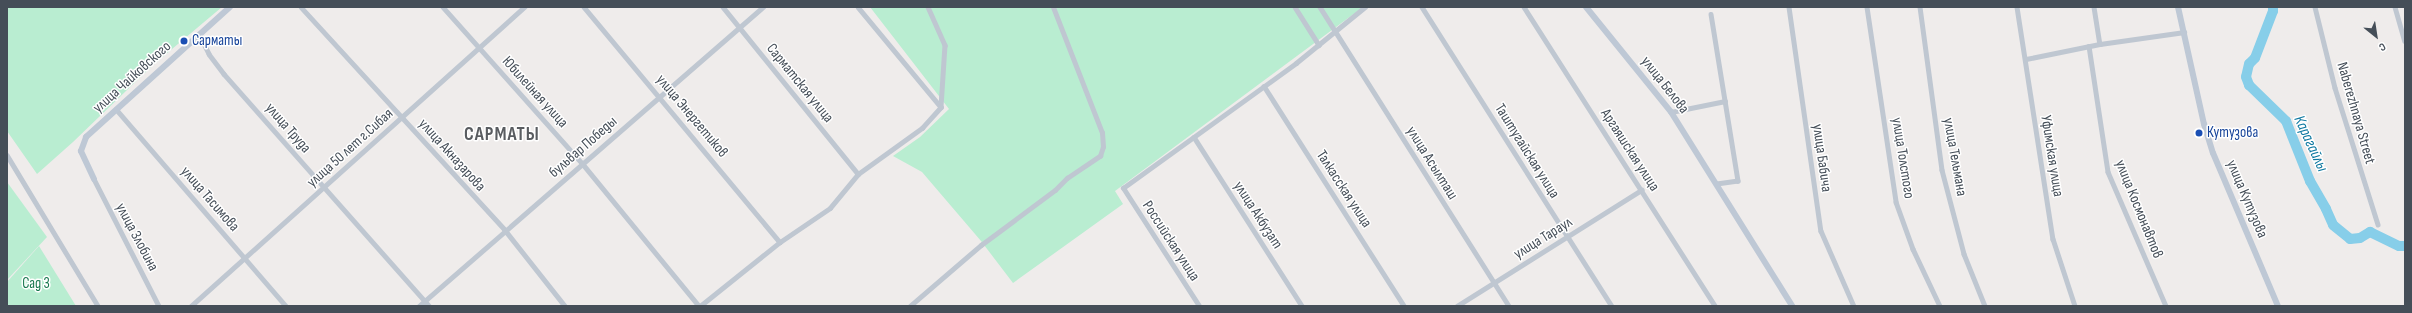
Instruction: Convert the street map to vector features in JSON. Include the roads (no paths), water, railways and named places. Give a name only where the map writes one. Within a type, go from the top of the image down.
[{"type":"main road","name":"улица Чайковского","points":[[94,180],[81,151],[82,144],[86,137],[230,7]]},
{"type":"main road","name":"улица Белова","points":[[1586,7],[1671,112],[1792,306]]},
{"type":"main road","name":"улица Кутузова","points":[[2178,7],[2204,124],[2213,153],[2278,306]]},
{"type":"street","name":"улица Акназарова","points":[[301,7],[504,230],[565,306]]},
{"type":"street","name":"Юбилейная улица","points":[[443,7],[582,164],[700,306]]},
{"type":"street","name":"улица 50 лет г.Сибая","points":[[191,306],[246,259],[524,7]]},
{"type":"street","name":"улица Энергетиков","points":[[584,7],[660,96],[780,242]]},
{"type":"street","name":"Сарматская улица","points":[[723,7],[858,174]]},
{"type":"street","name":"бульвар Победы","points":[[419,306],[504,230],[741,28],[763,7]]},
{"type":"street","points":[[858,7],[941,107]]},
{"type":"street","points":[[700,306],[780,242],[830,208],[858,174],[922,128],[941,107],[945,45],[928,7]]},
{"type":"street","points":[[910,306],[981,245],[1055,190],[1067,178],[1100,156],[1103,146],[1102,133],[1053,7]]},
{"type":"street","points":[[1295,7],[1319,45]]},
{"type":"street","name":"улица Асылташ","points":[[1320,7],[1509,306]]},
{"type":"street","points":[[1194,138],[1336,32],[1365,7]]},
{"type":"street","name":"Таштугайская улица","points":[[1422,7],[1612,306]]},
{"type":"street","name":"Аргаяшская улица","points":[[1524,7],[1715,306]]},
{"type":"street","name":"улица Бабича","points":[[1789,7],[1821,231],[1854,306]]},
{"type":"street","name":"улица Толстого","points":[[1867,7],[1896,202],[1913,249],[1940,306]]},
{"type":"street","name":"улица Тельмана","points":[[1920,7],[1942,170],[1964,254],[1984,306]]},
{"type":"street","name":"Уфимская улица","points":[[2017,7],[2053,239],[2075,306]]},
{"type":"street","points":[[2094,7],[2100,44]]},
{"type":"street","name":"Naberezhnaya Street","points":[[2315,7],[2335,88],[2378,224]]},
{"type":"street","points":[[2395,7],[2405,41]]},
{"type":"street","points":[[1711,14],[1738,181],[1717,184]]},
{"type":"street","points":[[2026,59],[2100,44],[2184,32]]},
{"type":"street","name":"улица Труда","points":[[199,34],[209,54],[224,74],[429,306]]},
{"type":"street","name":"улица Космонавтов","points":[[2089,46],[2108,172],[2166,306]]},
{"type":"street","name":"Талкасская улица","points":[[1264,86],[1404,306]]},
{"type":"street","points":[[1671,112],[1725,101]]},
{"type":"street","name":"улица Тасимова","points":[[116,109],[286,306]]},
{"type":"street","name":"Российская улица","points":[[1194,138],[1123,188],[1199,306]]},
{"type":"street","name":"улица Акбузат","points":[[1194,138],[1302,306]]},
{"type":"street","points":[[7,155],[98,306]]},
{"type":"street","name":"улица Злобина","points":[[94,180],[159,306]]},
{"type":"street","name":"улица Тараул","points":[[1457,306],[1641,190]]},
{"type":"waterway","name":"Карагайлы","points":[[2273,7],[2273,11],[2255,58],[2249,64],[2246,77],[2249,85],[2286,121],[2310,181],[2326,209],[2333,225],[2350,239],[2360,238],[2370,232],[2399,246],[2405,246]]},
{"type":"place","name":"Сарматы","points":[[184,41]]},
{"type":"place","name":"Кутузова","points":[[2199,133]]},
{"type":"district","name":"САРМАТЫ","points":[[502,135]]},
{"type":"park label","name":"Сад 3","points":[[36,284]]}]
